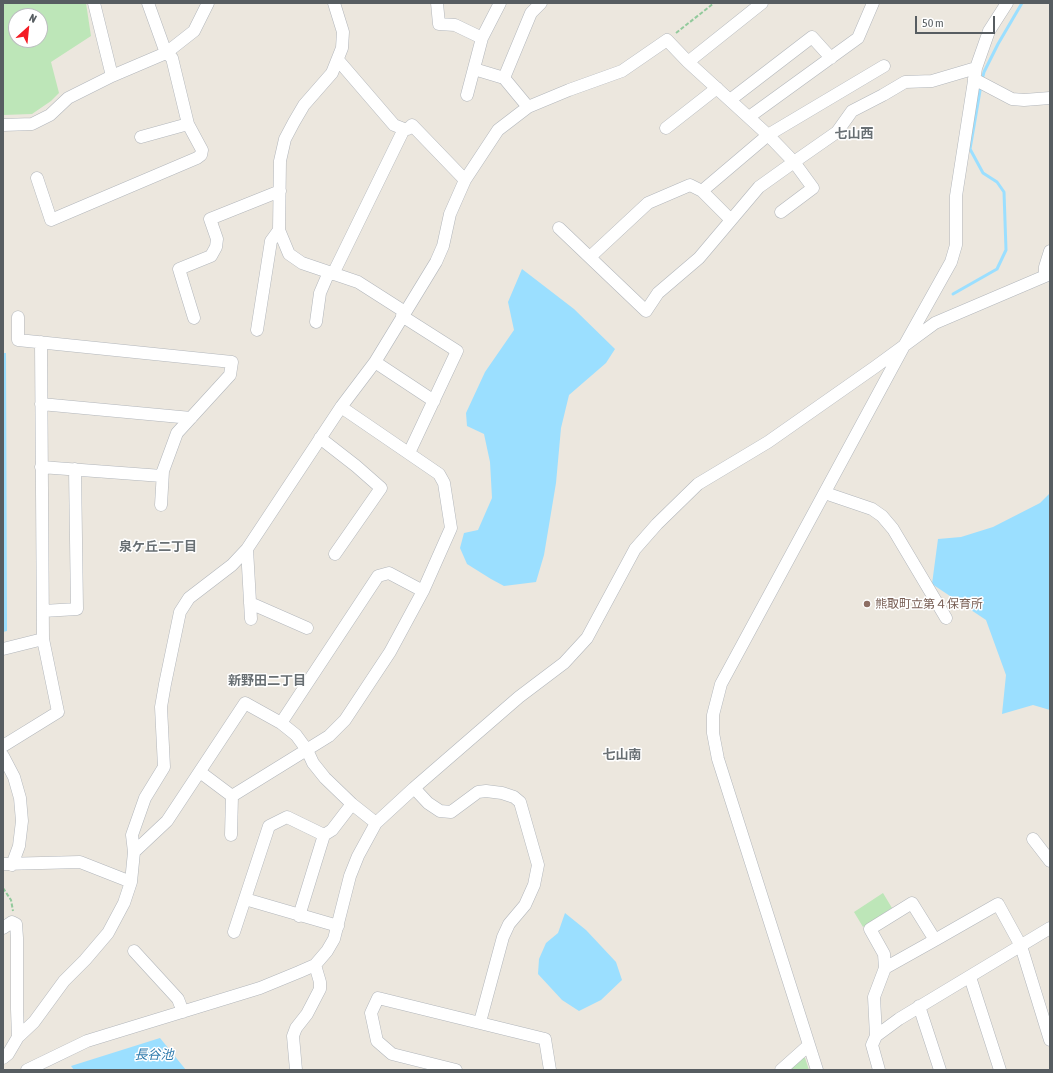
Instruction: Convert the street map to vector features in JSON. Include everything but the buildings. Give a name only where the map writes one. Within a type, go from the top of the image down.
[{"type":"street","points":[[94,3],[112,76]]},
{"type":"street","points":[[37,178],[51,220],[201,155],[202,150],[188,124],[172,58],[166,53],[148,3]]},
{"type":"street","points":[[3,125],[32,124],[50,115],[68,98],[112,76],[166,53],[194,31],[208,3]]},
{"type":"street","points":[[334,3],[343,32],[342,48],[332,73],[304,105],[285,139],[280,161],[279,230],[289,254],[302,263],[358,282],[457,351],[409,453]]},
{"type":"street","points":[[437,3],[439,24],[455,24],[482,38]]},
{"type":"street","points":[[467,95],[482,38],[500,3]]},
{"type":"street","points":[[504,78],[532,13],[541,3]]},
{"type":"street","points":[[688,62],[762,3]]},
{"type":"street","points":[[749,117],[858,38],[873,3]]},
{"type":"street","points":[[817,1070],[718,759],[713,733],[713,715],[721,684],[951,262],[956,245],[956,196],[975,74],[989,31],[1007,3]]},
{"type":"street","points":[[730,100],[812,37],[831,58]]},
{"type":"street","points":[[3,1058],[8,1054],[18,1037],[34,1022],[64,980],[85,960],[108,933],[124,903],[131,882],[134,852],[132,835],[144,798],[164,767],[161,707],[180,612],[190,598],[232,565],[247,549],[341,407],[375,362],[436,262],[443,246],[450,214],[465,180],[498,130],[528,107],[569,90],[622,71],[667,40],[688,62],[768,135],[794,162],[813,188],[781,212]]},
{"type":"street","points":[[338,60],[394,125],[404,129],[408,129],[412,125],[465,180]]},
{"type":"street","points":[[702,190],[768,135],[884,66]]},
{"type":"street","points":[[474,70],[504,78],[528,107]]},
{"type":"street","points":[[559,228],[646,311],[658,293],[699,258],[759,187],[837,132],[852,111],[883,96],[905,82],[932,81],[975,74],[1012,99],[1024,100],[1050,98]]},
{"type":"street","points":[[666,128],[717,88]]},
{"type":"street","points":[[141,137],[188,124]]},
{"type":"street","points":[[316,322],[320,293],[404,129]]},
{"type":"street","points":[[590,257],[648,203],[690,185],[702,190],[731,220]]},
{"type":"street","points":[[194,318],[179,269],[212,256],[216,247],[217,239],[210,219],[280,191]]},
{"type":"street","points":[[257,330],[271,241],[279,230]]},
{"type":"street","points":[[27,1070],[87,1041],[260,988],[315,965],[327,951],[334,938],[350,876],[358,856],[376,823],[519,697],[564,662],[587,638],[634,549],[698,484],[768,442],[935,323],[1047,275],[1045,267],[1050,251]]},
{"type":"street","points":[[18,317],[18,340],[232,362],[230,374],[177,433],[163,471],[161,505]]},
{"type":"street","points":[[3,746],[58,712],[43,639],[41,342]]},
{"type":"street","points":[[375,362],[434,401]]},
{"type":"street","points":[[41,404],[191,418]]},
{"type":"street","points":[[232,796],[329,736],[345,720],[390,652],[423,591],[451,528],[444,483],[439,474],[341,407]]},
{"type":"street","points":[[320,438],[381,488],[336,554]]},
{"type":"street","points":[[41,467],[162,476]]},
{"type":"street","points":[[42,611],[77,609],[75,469]]},
{"type":"street","points":[[825,493],[872,509],[882,516],[893,528],[946,618]]},
{"type":"street","points":[[247,549],[251,619]]},
{"type":"street","points":[[281,723],[378,576],[389,573],[423,591]]},
{"type":"street","points":[[250,603],[307,628]]},
{"type":"street","points":[[3,649],[43,639]]},
{"type":"street","points":[[134,852],[167,821],[245,703],[281,723],[296,735],[307,750],[313,763],[325,778],[352,804],[376,823]]},
{"type":"street","points":[[3,756],[14,777],[20,798],[22,821],[19,846],[8,864]]},
{"type":"street","points":[[200,772],[232,796]]},
{"type":"street","points":[[414,788],[428,803],[440,811],[451,812],[478,792],[486,791],[502,793],[514,797],[520,802],[538,865],[534,885],[525,905],[509,924],[503,937],[480,1022]]},
{"type":"street","points":[[231,835],[232,796]]},
{"type":"street","points":[[299,916],[324,835],[332,830],[352,804]]},
{"type":"street","points":[[234,932],[269,826],[288,817],[324,835]]},
{"type":"street","points":[[1033,839],[1050,861]]},
{"type":"street","points":[[8,864],[80,862],[131,882]]},
{"type":"street","points":[[245,899],[299,916],[338,926]]},
{"type":"street","points":[[879,1070],[872,1045],[876,1036],[874,997],[885,968],[884,954],[870,929],[912,902],[935,940]]},
{"type":"street","points":[[885,968],[998,904],[1021,946],[1045,1006],[1050,1040]]},
{"type":"street","points":[[3,928],[12,922],[16,924],[18,1037]]},
{"type":"street","points":[[876,1036],[898,1019],[1050,928]]},
{"type":"street","points":[[134,951],[178,999],[183,1012]]},
{"type":"street","points":[[296,1070],[293,1036],[296,1028],[307,1014],[320,989],[320,982],[315,965]]},
{"type":"street","points":[[970,977],[1000,1070]]},
{"type":"street","points":[[456,1070],[439,1068],[392,1054],[377,1041],[371,1013],[378,998],[545,1039],[550,1070]]},
{"type":"street","points":[[919,1006],[940,1070]]},
{"type":"street","points":[[781,1070],[809,1045]]},
{"type":"path","points":[[667,40],[714,3]]},
{"type":"path","points":[[3,888],[11,900],[16,924]]},
{"type":"green space","points":[[3,3],[86,3],[91,36],[51,62],[59,93],[51,101],[32,114],[3,115]]},
{"type":"green space","points":[[883,893],[892,908],[863,927],[854,912]]},
{"type":"green space","points":[[801,1057],[805,1058],[809,1070],[785,1070]]},
{"type":"water","points":[[522,269],[574,309],[615,349],[606,363],[569,395],[561,428],[556,483],[544,555],[536,582],[504,586],[467,564],[460,548],[464,533],[478,530],[492,498],[490,462],[484,434],[467,426],[466,413],[485,372],[514,330],[508,302]]},
{"type":"water","points":[[3,353],[6,353],[7,631],[3,632]]},
{"type":"water","points":[[1050,493],[1050,710],[1033,705],[1002,714],[1006,675],[986,620],[932,584],[938,539],[961,537],[993,527],[1040,503]]},
{"type":"water","points":[[565,913],[586,930],[616,962],[622,980],[601,1000],[579,1011],[562,1000],[538,974],[539,959],[546,943],[558,933]]},
{"type":"water","name":"長谷池","points":[[160,1038],[186,1070],[74,1070],[71,1066]]},
{"type":"waterway","points":[[982,80],[984,72],[998,44],[1022,3]]},
{"type":"waterway","points":[[953,294],[997,269],[1006,250],[1004,192],[997,182],[983,173],[970,149],[981,85]]},
{"type":"place","name":"熊取町立第４保育所","points":[[867,604]]},
{"type":"district","name":"七山西","points":[[854,134]]},
{"type":"district","name":"泉ケ丘二丁目","points":[[158,547]]},
{"type":"district","name":"新野田二丁目","points":[[267,681]]},
{"type":"district","name":"七山南","points":[[622,755]]}]
